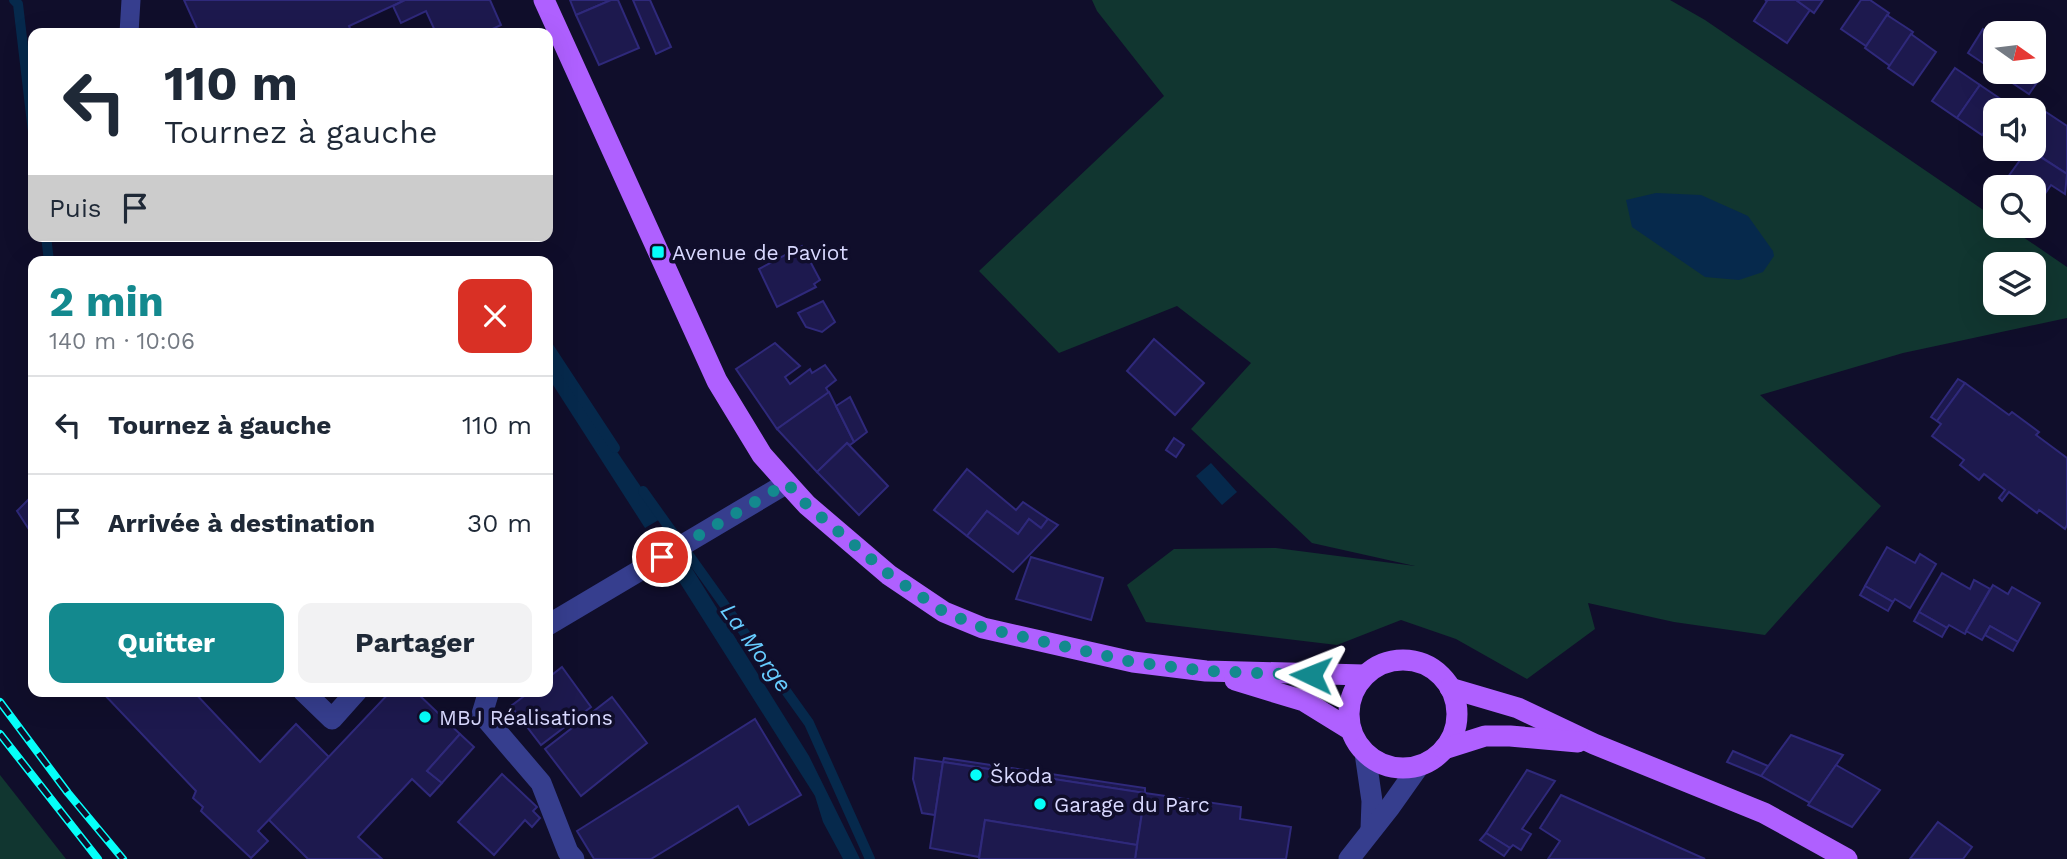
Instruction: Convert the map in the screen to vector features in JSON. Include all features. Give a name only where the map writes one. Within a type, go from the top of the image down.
[{"type":"main road","points":[[544,0],[717,381],[762,454],[787,483],[807,505],[890,575],[944,612],[984,628],[1133,662],[1206,671],[1364,676]]},
{"type":"main road","points":[[1389,661],[1418,661],[1442,676],[1450,688],[1456,703],[1457,719],[1453,735],[1444,749],[1419,766],[1399,768],[1380,763],[1365,753],[1351,730],[1349,711],[1353,692],[1364,676],[1389,661]]},
{"type":"main road","points":[[1206,671],[1304,701],[1351,730]]},
{"type":"main road","points":[[1450,688],[1518,708],[1594,744],[1764,813],[1847,859]]},
{"type":"main road","points":[[1444,749],[1485,736],[1594,744]]},
{"type":"street","points":[[553,622],[787,483]]},
{"type":"street","points":[[309,697],[332,719],[352,697]]},
{"type":"street","points":[[487,697],[482,714],[541,783],[567,857]]},
{"type":"street","points":[[1365,753],[1372,801],[1371,829]]},
{"type":"street","points":[[1349,859],[1419,766]]},
{"type":"lane","points":[[129,28],[131,0]]},
{"type":"green space","points":[[1092,0],[1670,0],[1705,20],[1983,210],[1983,238],[2025,238],[2045,252],[1983,252],[1983,315],[2046,315],[2046,253],[2067,267],[2067,318],[1903,353],[1760,395],[1881,506],[1765,635],[1674,622],[1588,603],[1595,629],[1527,679],[1456,639],[1401,620],[1337,645],[1146,622],[1127,585],[1174,549],[1276,548],[1415,566],[1312,543],[1191,429],[1251,363],[1177,306],[1059,353],[979,271],[1164,96],[1097,11]]},
{"type":"green space","points":[[0,775],[66,859],[0,859]]},
{"type":"water","points":[[1656,193],[1701,195],[1748,216],[1774,256],[1763,272],[1739,280],[1705,277],[1632,227],[1626,200]]},
{"type":"water","points":[[553,357],[662,518],[645,528],[553,385]]},
{"type":"water","points":[[1211,463],[1237,492],[1222,505],[1196,476]]},
{"type":"water","points":[[678,546],[809,756],[860,859],[843,859],[823,822],[815,796],[663,556]]},
{"type":"building","points":[[184,0],[405,0],[349,26],[350,28],[197,28]]},
{"type":"building","points":[[405,0],[490,0],[501,25],[495,28],[434,28],[426,11],[401,23],[393,6]]},
{"type":"building","points":[[570,0],[611,0],[576,15]]},
{"type":"building","points":[[611,0],[618,0],[639,48],[599,65],[576,15]]},
{"type":"building","points":[[633,0],[650,0],[671,47],[656,54]]},
{"type":"building","points":[[1765,0],[1796,0],[1810,10],[1787,43],[1754,21],[1767,1]]},
{"type":"building","points":[[1796,0],[1823,0],[1814,13]]},
{"type":"building","points":[[1861,0],[1870,0],[1889,13],[1866,46],[1841,29]]},
{"type":"building","points":[[1887,15],[1913,32],[1890,66],[1865,48]]},
{"type":"building","points":[[1983,29],[1983,63],[1968,53]]},
{"type":"building","points":[[1911,34],[1936,52],[1913,85],[1888,68]]},
{"type":"building","points":[[1955,68],[1980,85],[1957,118],[1932,101]]},
{"type":"building","points":[[2014,84],[2036,84],[2029,94]]},
{"type":"building","points":[[1980,85],[1999,98],[1983,98],[1982,135],[1957,118]]},
{"type":"building","points":[[2046,112],[2067,126],[2067,174],[2046,160]]},
{"type":"building","points":[[2019,161],[2046,161],[2067,174],[2065,194],[2051,185],[2046,192],[2046,175],[2009,175]]},
{"type":"building","points":[[802,246],[820,280],[814,284],[816,287],[777,307],[759,269]]},
{"type":"building","points":[[823,301],[835,322],[822,332],[806,327],[798,313]]},
{"type":"building","points":[[1154,339],[1204,383],[1175,415],[1127,371]]},
{"type":"building","points":[[775,343],[800,366],[785,377],[790,384],[810,369],[812,373],[825,365],[836,380],[826,388],[829,393],[777,429],[736,369]]},
{"type":"building","points":[[1958,379],[1965,383],[1937,421],[1931,417]]},
{"type":"building","points":[[1965,383],[2009,415],[2012,412],[2039,432],[2036,435],[2067,458],[2065,529],[2009,492],[2002,501],[1999,498],[2005,490],[1984,474],[1979,480],[1960,465],[1964,460],[1932,436],[1941,424],[1937,421]]},
{"type":"building","points":[[829,392],[854,442],[850,445],[847,443],[817,472],[777,429]]},
{"type":"building","points":[[850,397],[867,432],[854,442],[836,406]]},
{"type":"building","points":[[1174,438],[1184,445],[1176,457],[1166,450]]},
{"type":"building","points":[[847,443],[888,486],[859,515],[817,472]]},
{"type":"building","points":[[967,469],[1016,510],[1023,502],[1048,519],[1041,528],[1029,519],[1018,534],[987,511],[967,536],[934,510]]},
{"type":"building","points":[[28,500],[28,528],[17,511]]},
{"type":"building","points":[[987,511],[1018,534],[1029,519],[1041,528],[1048,519],[1058,525],[1013,572],[967,536]]},
{"type":"building","points":[[1887,547],[1915,563],[1920,554],[1936,564],[1910,608],[1865,586]]},
{"type":"building","points":[[1031,557],[1103,578],[1091,620],[1016,599]]},
{"type":"building","points":[[1942,573],[1970,589],[1974,580],[1990,589],[1965,634],[1949,625],[1947,628],[1919,612]]},
{"type":"building","points":[[1993,585],[2008,594],[2012,587],[2040,603],[2018,642],[1990,626],[1982,640],[1966,631]]},
{"type":"building","points":[[1865,586],[1893,602],[1888,611],[1860,595]]},
{"type":"building","points":[[1919,612],[1947,628],[1942,637],[1914,621]]},
{"type":"building","points":[[1990,626],[2018,642],[2013,651],[1985,635]]},
{"type":"building","points":[[562,667],[591,707],[541,745],[511,706],[523,697],[553,697],[553,674]]},
{"type":"building","points":[[107,697],[199,697],[260,762],[296,724],[329,757],[258,831],[268,841],[251,858],[201,811],[203,807],[193,798],[196,791]]},
{"type":"building","points":[[385,697],[421,697],[460,734],[427,771],[442,783],[430,796],[412,779],[358,837],[382,859],[308,859],[269,820]]},
{"type":"building","points":[[612,697],[647,743],[581,796],[545,749]]},
{"type":"building","points":[[755,719],[801,795],[749,825],[738,806],[651,859],[594,859],[577,831]]},
{"type":"building","points":[[460,734],[474,747],[442,783],[427,771]]},
{"type":"building","points":[[1791,735],[1843,755],[1810,803],[1761,776]]},
{"type":"building","points":[[1733,751],[1768,766],[1761,776],[1727,762]]},
{"type":"building","points":[[915,758],[943,762],[935,815],[922,813],[913,779]]},
{"type":"building","points":[[944,758],[1145,788],[1145,793],[943,762]]},
{"type":"building","name":"Garage du Parc","points":[[943,762],[1145,793],[1137,845],[985,820],[979,857],[930,848]]},
{"type":"building","points":[[1836,765],[1880,790],[1852,827],[1808,805]]},
{"type":"building","points":[[1527,770],[1555,781],[1522,829],[1531,834],[1521,850],[1513,845],[1510,848],[1486,833]]},
{"type":"building","points":[[502,774],[537,807],[533,811],[540,818],[532,827],[525,820],[494,855],[458,822]]},
{"type":"building","points":[[1145,793],[1241,807],[1240,819],[1291,827],[1286,859],[1135,859]]},
{"type":"building","points":[[1561,795],[1705,859],[1548,859],[1560,841],[1540,828]]},
{"type":"building","points":[[985,820],[1137,845],[1135,859],[979,859]]},
{"type":"building","points":[[1938,822],[1972,847],[1963,859],[1910,859]]},
{"type":"building","points":[[1486,833],[1510,848],[1504,856],[1480,840]]},
{"type":"waterway","name":"La Morge","points":[[14,0],[18,4],[28,89]]},
{"type":"waterway","name":"La Morge","points":[[47,242],[48,256]]},
{"type":"waterway","name":"La Morge","points":[[553,354],[615,448]]},
{"type":"waterway","name":"La Morge","points":[[643,491],[809,723],[870,859]]},
{"type":"railway","points":[[0,702],[68,793],[123,859]]},
{"type":"railway","points":[[0,734],[98,859]]},
{"type":"place","name":"Avenue de Paviot","points":[[658,252]]},
{"type":"place","name":"MBJ Réalisations","points":[[425,717]]},
{"type":"place","name":"Škoda","points":[[976,775]]},
{"type":"place","name":"Garage du Parc","points":[[1040,804]]},
{"type":"route","points":[[662,557],[787,483],[807,505],[890,575],[944,612],[984,628],[1133,662],[1206,671],[1311,675]]}]
